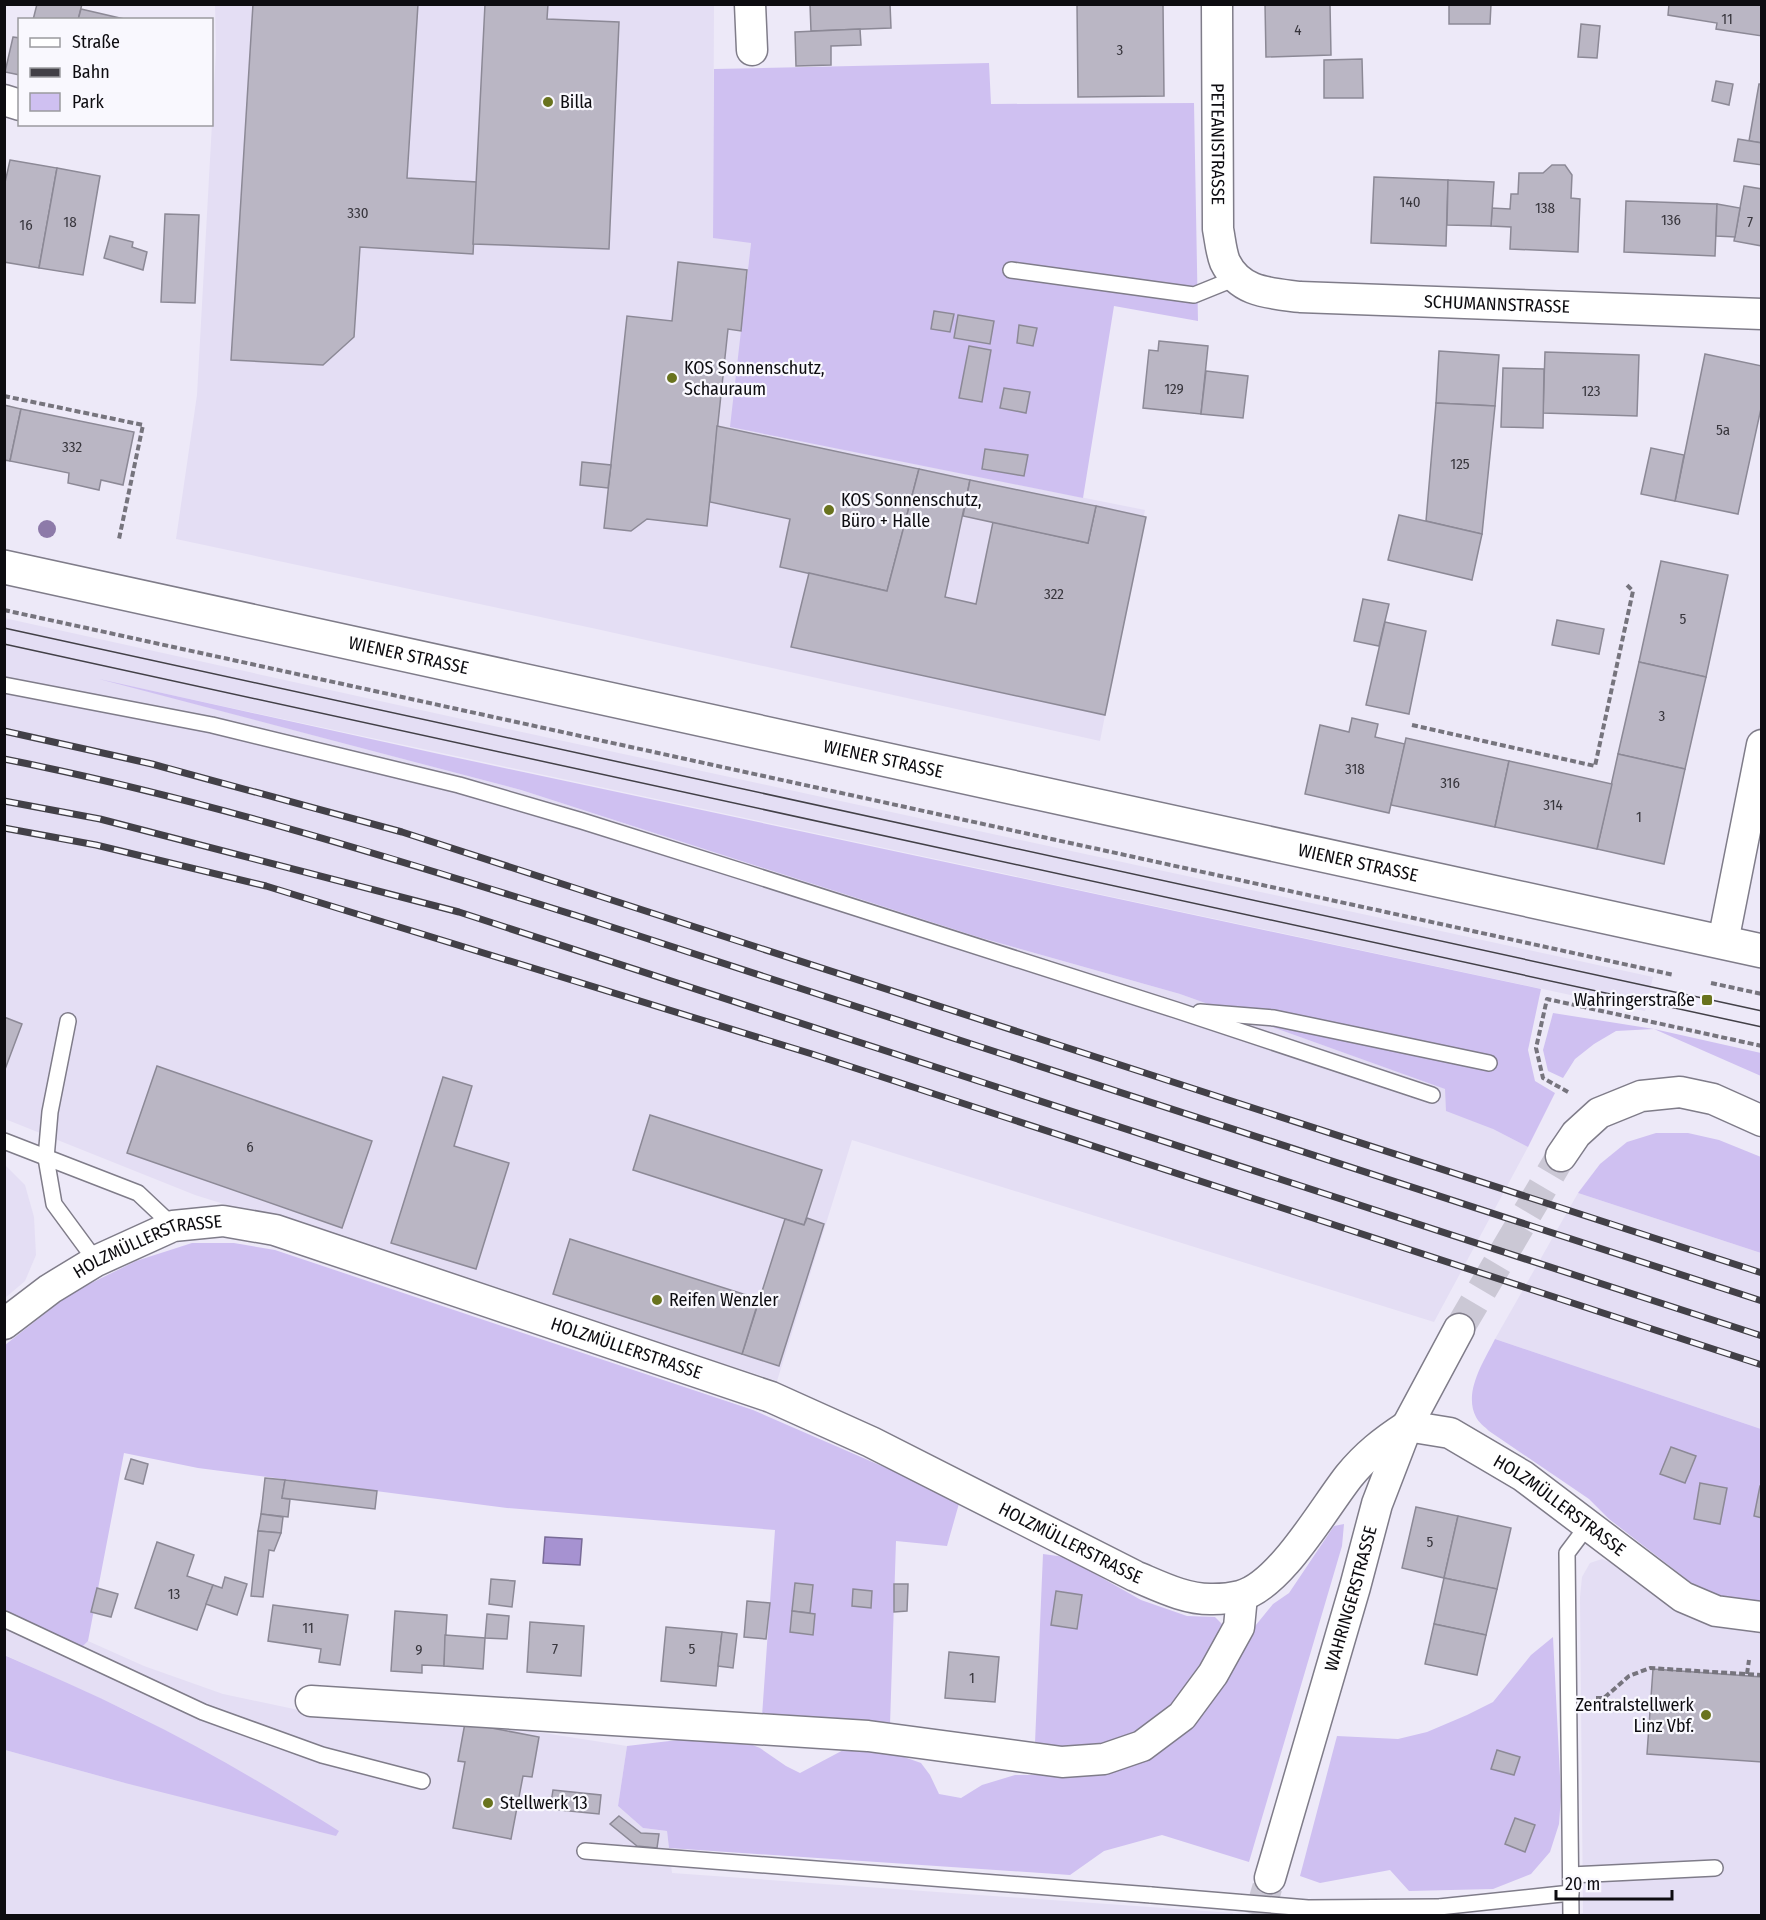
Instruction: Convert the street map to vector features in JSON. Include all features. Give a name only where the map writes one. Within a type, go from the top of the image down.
[{"type":"main road","name":"WIENER STRASSE","points":[[4,567],[1761,951]]},
{"type":"street","points":[[750,4],[752,50]]},
{"type":"street","name":"PETEANISTRASSE","points":[[1217,4],[1218,229],[1224,260],[1236,278]]},
{"type":"street","name":"SCHUMANNSTRASSE","points":[[1236,278],[1256,290],[1300,297],[1761,314]]},
{"type":"street","points":[[1723,942],[1761,746]]},
{"type":"street","points":[[1561,1156],[1576,1134],[1599,1113],[1641,1096],[1680,1092],[1713,1099],[1761,1121]]},
{"type":"street","name":"HOLZMÜLLERSTRASSE","points":[[4,1324],[50,1289],[96,1261],[173,1226],[223,1221],[276,1230],[760,1393],[871,1442],[1135,1576],[1176,1593],[1211,1600],[1242,1596],[1272,1578],[1307,1535],[1349,1475],[1379,1444],[1407,1426],[1450,1433],[1523,1476],[1683,1597],[1716,1611],[1761,1617]]},
{"type":"street","name":"WAHRINGERSTRASSE","points":[[1270,1878],[1377,1504],[1407,1426],[1459,1329]]},
{"type":"street","points":[[311,1701],[868,1736],[1062,1762],[1104,1759],[1142,1746],[1182,1716],[1213,1674],[1239,1628],[1242,1596]]},
{"type":"lane","points":[[1011,270],[1194,295],[1236,278]]},
{"type":"lane","points":[[4,685],[212,725],[459,785],[593,824],[1176,1010],[1432,1095]]},
{"type":"lane","points":[[1176,1010],[1274,1018],[1489,1064]]},
{"type":"lane","points":[[68,1021],[50,1112],[46,1158],[54,1204],[96,1261]]},
{"type":"lane","points":[[4,1141],[138,1193],[173,1226]]},
{"type":"lane","points":[[1571,1916],[1567,1553],[1588,1525]]},
{"type":"lane","points":[[4,1619],[203,1712],[322,1755],[422,1781]]},
{"type":"lane","points":[[585,1851],[1308,1908],[1439,1907],[1571,1893]]},
{"type":"lane","points":[[1570,1875],[1715,1868]]},
{"type":"path","points":[[4,396],[143,425],[119,539]]},
{"type":"path","points":[[1412,725],[1595,766],[1633,591],[1626,584]]},
{"type":"path","points":[[4,610],[1674,975]]},
{"type":"path","points":[[1711,983],[1761,994]]},
{"type":"path","points":[[1572,1094],[1543,1078],[1536,1048],[1547,999],[1761,1046]]},
{"type":"path","points":[[1747,1674],[1749,1660]]},
{"type":"path","points":[[1569,1696],[1604,1698],[1629,1676],[1650,1668],[1761,1675]]},
{"type":"shaded area","points":[[215,4],[714,5],[713,237],[751,242],[731,427],[1145,510],[1100,741],[592,628],[176,539],[197,395],[216,51]]},
{"type":"shaded area","points":[[4,618],[1653,977],[1645,1011],[120,684],[521,790],[978,937],[1180,994],[1446,1089],[1493,1129],[1528,1147],[1434,1322],[852,1140],[777,1381],[195,1195],[5,1119]]},
{"type":"shaded area","points":[[5,1165],[25,1185],[34,1217],[36,1255],[25,1281],[5,1298]]},
{"type":"shaded area","points":[[1578,1193],[1761,1253],[1761,1429],[1495,1339]]},
{"type":"shaded area","points":[[545,1537],[582,1539],[580,1565],[543,1563]]},
{"type":"shaded area","points":[[1602,1559],[1619,1566],[1655,1596],[1689,1618],[1721,1627],[1761,1630],[1761,1915],[1568,1916],[1583,1913],[1580,1597],[1582,1577],[1590,1563]]},
{"type":"shaded area","points":[[5,1628],[72,1657],[88,1641],[144,1666],[223,1694],[308,1712],[466,1721],[627,1746],[618,1806],[643,1828],[667,1831],[672,1873],[1233,1913],[1232,1916],[5,1915],[5,1750],[125,1783],[191,1744],[134,1714],[5,1655]]},
{"type":"green space","points":[[989,63],[991,104],[1194,103],[1198,321],[1114,306],[1083,498],[730,427],[751,243],[713,238],[714,69]]},
{"type":"green space","points":[[99,679],[439,754],[1541,989],[1528,1050],[1535,1081],[1555,1093],[1528,1147],[1493,1129],[1446,1111],[1445,1089],[1180,994],[978,937],[521,790]]},
{"type":"green space","points":[[1553,1013],[1654,1029],[1616,1031],[1575,1059],[1563,1078],[1548,1071],[1543,1050]]},
{"type":"green space","points":[[1654,1029],[1761,1053],[1761,1076]]},
{"type":"green space","points":[[1656,1133],[1688,1133],[1719,1140],[1761,1157],[1761,1253],[1578,1193],[1600,1164],[1627,1142]]},
{"type":"green space","points":[[192,1243],[234,1243],[275,1250],[753,1410],[960,1500],[947,1546],[896,1541],[890,1725],[762,1716],[775,1530],[507,1508],[198,1468],[124,1453],[88,1641],[72,1657],[5,1628],[5,1345],[71,1293],[136,1261]]},
{"type":"green space","points":[[1495,1339],[1761,1429],[1761,1602],[1734,1601],[1698,1588],[1609,1519],[1589,1499],[1489,1431],[1477,1419],[1472,1397],[1476,1377]]},
{"type":"green space","points":[[1344,1524],[1342,1546],[1249,1862],[1162,1835],[1104,1851],[1070,1875],[669,1848],[667,1831],[643,1828],[618,1806],[627,1746],[678,1740],[735,1738],[760,1748],[800,1773],[849,1747],[876,1747],[921,1763],[939,1794],[961,1798],[982,1785],[1015,1775],[1067,1775],[1125,1769],[1171,1744],[1217,1694],[1251,1631],[1273,1604],[1289,1593],[1334,1526]]},
{"type":"green space","points":[[1043,1554],[1065,1557],[1141,1600],[1187,1616],[1215,1617],[1224,1626],[1223,1639],[1161,1721],[1129,1740],[1090,1750],[1035,1743]]},
{"type":"green space","points":[[1553,1637],[1561,1796],[1559,1824],[1550,1852],[1531,1874],[1493,1889],[1409,1891],[1390,1870],[1320,1883],[1300,1876],[1337,1736],[1398,1739],[1427,1732],[1467,1715],[1493,1702],[1531,1655]]},
{"type":"green space","points":[[4,1655],[186,1741],[263,1784],[339,1831],[336,1836],[5,1750]]},
{"type":"building","points":[[37,4],[82,4],[78,18],[34,18]]},
{"type":"building","points":[[253,4],[418,4],[407,178],[477,182],[473,254],[360,247],[354,337],[323,365],[231,360]]},
{"type":"building","name":"Billa","points":[[485,4],[548,4],[547,19],[619,22],[609,249],[473,244]]},
{"type":"building","points":[[810,4],[890,4],[891,28],[811,31]]},
{"type":"building","points":[[1077,4],[1163,4],[1164,96],[1078,97]]},
{"type":"building","points":[[1265,4],[1330,4],[1331,55],[1266,57]]},
{"type":"building","points":[[1449,4],[1491,4],[1490,24],[1449,24]]},
{"type":"building","points":[[1669,4],[1762,4],[1762,36],[1716,29],[1717,23],[1668,15]]},
{"type":"building","points":[[81,9],[120,18],[79,18]]},
{"type":"building","points":[[1581,24],[1600,26],[1597,58],[1578,57]]},
{"type":"building","points":[[860,29],[861,45],[831,46],[831,65],[796,66],[795,32]]},
{"type":"building","points":[[13,37],[18,38],[18,75],[5,72]]},
{"type":"building","points":[[1362,59],[1363,98],[1324,98],[1324,60]]},
{"type":"building","points":[[1716,81],[1733,84],[1729,105],[1712,101]]},
{"type":"building","points":[[1759,84],[1762,84],[1762,143],[1749,141]]},
{"type":"building","points":[[1738,139],[1762,143],[1762,165],[1734,161]]},
{"type":"building","points":[[10,160],[57,168],[39,268],[4,262],[4,187]]},
{"type":"building","points":[[1552,165],[1565,165],[1572,175],[1571,198],[1580,199],[1578,252],[1510,249],[1511,227],[1491,226],[1492,208],[1510,209],[1511,194],[1518,194],[1519,173],[1543,173]]},
{"type":"building","points":[[57,168],[100,176],[83,275],[39,268]]},
{"type":"building","points":[[1374,177],[1448,180],[1446,246],[1371,243]]},
{"type":"building","points":[[1448,180],[1494,182],[1491,226],[1447,225]]},
{"type":"building","points":[[1744,186],[1762,189],[1762,246],[1734,241]]},
{"type":"building","points":[[1626,201],[1717,204],[1715,256],[1624,252]]},
{"type":"building","points":[[1717,204],[1740,208],[1735,237],[1716,236]]},
{"type":"building","points":[[165,214],[199,215],[195,303],[161,302]]},
{"type":"building","points":[[110,236],[133,242],[132,247],[147,252],[143,270],[104,258]]},
{"type":"building","name":"KOS Sonnenschutz, Schauraum","points":[[678,262],[747,270],[741,331],[728,329],[707,526],[647,519],[631,531],[604,528],[627,316],[672,321]]},
{"type":"building","points":[[934,311],[954,314],[950,332],[931,329]]},
{"type":"building","points":[[958,315],[994,321],[990,344],[954,338]]},
{"type":"building","points":[[1019,325],[1037,328],[1033,346],[1017,343]]},
{"type":"building","points":[[1159,341],[1208,346],[1201,414],[1143,408],[1149,350],[1158,351]]},
{"type":"building","points":[[969,346],[991,350],[982,402],[959,398]]},
{"type":"building","points":[[1439,351],[1499,355],[1495,406],[1436,403]]},
{"type":"building","points":[[1545,352],[1639,355],[1637,416],[1543,413]]},
{"type":"building","points":[[1705,354],[1762,366],[1762,404],[1738,514],[1675,501]]},
{"type":"building","points":[[1503,368],[1544,369],[1543,428],[1501,427]]},
{"type":"building","points":[[1206,371],[1248,376],[1243,418],[1201,414]]},
{"type":"building","points":[[1004,388],[1030,392],[1026,413],[1000,408]]},
{"type":"building","points":[[1436,403],[1495,406],[1482,534],[1426,521]]},
{"type":"building","points":[[4,405],[21,409],[10,461],[4,460]]},
{"type":"building","points":[[21,409],[134,432],[123,485],[101,480],[99,490],[68,483],[69,473],[10,461]]},
{"type":"building","name":"KOS Sonnenschutz, Büro + Halle","points":[[717,426],[919,469],[887,591],[780,567],[790,519],[710,502]]},
{"type":"building","points":[[1651,448],[1684,455],[1675,501],[1641,494]]},
{"type":"building","points":[[985,449],[1028,455],[1024,476],[982,469]]},
{"type":"building","points":[[582,462],[611,465],[608,488],[580,485]]},
{"type":"building","points":[[919,469],[970,480],[945,597],[976,604],[993,522],[1088,543],[1096,506],[1146,517],[1105,715],[791,647],[809,573],[887,591]]},
{"type":"building","points":[[970,480],[1096,506],[1088,543],[963,516]]},
{"type":"building","points":[[1399,515],[1482,534],[1472,580],[1388,560]]},
{"type":"building","points":[[1661,561],[1728,575],[1706,677],[1639,662]]},
{"type":"building","points":[[1363,599],[1389,604],[1379,646],[1354,641]]},
{"type":"building","points":[[1557,620],[1604,629],[1599,654],[1552,645]]},
{"type":"building","points":[[1385,622],[1426,631],[1409,714],[1366,705]]},
{"type":"building","points":[[1639,662],[1706,677],[1685,769],[1618,754]]},
{"type":"building","points":[[1352,718],[1378,724],[1375,737],[1405,744],[1389,813],[1305,794],[1320,725],[1349,732]]},
{"type":"building","points":[[1406,738],[1509,761],[1495,827],[1391,805]]},
{"type":"building","points":[[1618,754],[1685,769],[1664,864],[1597,849]]},
{"type":"building","points":[[1509,761],[1612,784],[1597,849],[1495,827]]},
{"type":"building","points":[[4,1017],[22,1024],[4,1072]]},
{"type":"building","points":[[157,1066],[372,1141],[342,1228],[127,1153]]},
{"type":"building","points":[[443,1077],[472,1086],[454,1146],[509,1163],[476,1269],[391,1243]]},
{"type":"building","points":[[650,1115],[822,1170],[804,1225],[633,1170]]},
{"type":"building","points":[[807,1218],[824,1224],[779,1366],[742,1354],[785,1219],[804,1225]]},
{"type":"building","points":[[570,1239],[759,1299],[742,1354],[553,1294]]},
{"type":"building","points":[[1671,1447],[1696,1456],[1685,1483],[1660,1474]]},
{"type":"building","points":[[131,1459],[148,1464],[143,1484],[125,1479]]},
{"type":"building","points":[[265,1478],[285,1480],[282,1498],[290,1499],[288,1517],[261,1514]]},
{"type":"building","points":[[285,1480],[377,1491],[375,1509],[282,1498]]},
{"type":"building","points":[[1700,1483],[1727,1488],[1720,1524],[1694,1519]]},
{"type":"building","points":[[1760,1486],[1762,1486],[1762,1518],[1754,1516]]},
{"type":"building","points":[[1416,1507],[1458,1516],[1444,1578],[1402,1568]]},
{"type":"building","points":[[261,1514],[283,1517],[281,1533],[258,1531]]},
{"type":"building","points":[[1458,1516],[1511,1528],[1497,1589],[1444,1578]]},
{"type":"building","points":[[258,1531],[281,1533],[274,1551],[269,1550],[263,1597],[251,1596]]},
{"type":"building","points":[[157,1542],[194,1555],[187,1576],[213,1585],[197,1630],[135,1608]]},
{"type":"building","points":[[225,1577],[247,1584],[237,1615],[206,1604],[213,1585],[222,1588]]},
{"type":"building","points":[[1444,1578],[1497,1589],[1486,1635],[1434,1624]]},
{"type":"building","points":[[491,1579],[515,1581],[512,1607],[489,1604]]},
{"type":"building","points":[[795,1583],[813,1585],[810,1613],[792,1611]]},
{"type":"building","points":[[894,1584],[908,1584],[907,1611],[894,1612]]},
{"type":"building","points":[[97,1588],[118,1594],[111,1617],[91,1612]]},
{"type":"building","points":[[853,1589],[872,1591],[871,1608],[852,1606]]},
{"type":"building","points":[[1056,1591],[1082,1595],[1077,1629],[1051,1625]]},
{"type":"building","points":[[747,1601],[770,1603],[766,1639],[744,1637]]},
{"type":"building","points":[[273,1605],[348,1615],[340,1665],[319,1662],[321,1649],[268,1641]]},
{"type":"building","points":[[395,1611],[447,1615],[444,1666],[422,1665],[422,1673],[391,1671]]},
{"type":"building","points":[[792,1611],[815,1614],[813,1635],[790,1632]]},
{"type":"building","points":[[487,1614],[509,1616],[507,1639],[485,1638]]},
{"type":"building","points":[[530,1622],[584,1626],[581,1676],[527,1672]]},
{"type":"building","points":[[1434,1624],[1486,1635],[1477,1675],[1425,1664]]},
{"type":"building","points":[[666,1627],[722,1632],[716,1686],[661,1681]]},
{"type":"building","points":[[722,1632],[737,1634],[733,1668],[718,1666]]},
{"type":"building","points":[[445,1635],[485,1638],[483,1669],[444,1666]]},
{"type":"building","points":[[949,1652],[999,1657],[995,1702],[945,1698]]},
{"type":"building","name":"Zentralstellwerk Linz Vbf.","points":[[1653,1669],[1762,1677],[1762,1762],[1647,1754]]},
{"type":"building","name":"Stellwerk 13","points":[[465,1723],[539,1737],[532,1777],[523,1776],[511,1839],[453,1828],[465,1762],[458,1761]]},
{"type":"building","points":[[1497,1750],[1520,1757],[1514,1775],[1491,1769]]},
{"type":"building","points":[[553,1790],[601,1795],[599,1814],[550,1809]]},
{"type":"building","points":[[619,1816],[641,1833],[659,1834],[657,1848],[637,1846],[610,1824]]},
{"type":"building","points":[[1515,1818],[1535,1825],[1525,1852],[1505,1844]]},
{"type":"tunnel","points":[[1459,1329],[1561,1156]]},
{"type":"tunnel","points":[[1259,1916],[1270,1878]]},
{"type":"tram line","points":[[4,628],[1762,1011]]},
{"type":"tram line","points":[[4,644],[1762,1027]]},
{"type":"railway","points":[[4,731],[152,764],[402,832],[1762,1273]]},
{"type":"railway","points":[[4,759],[225,811],[443,874],[1762,1301]]},
{"type":"railway","points":[[4,801],[100,819],[459,912],[1762,1336]]},
{"type":"railway","points":[[4,828],[96,845],[266,886],[812,1054],[1762,1365]]},
{"type":"place","name":"Billa","points":[[548,102]]},
{"type":"place","name":"KOS Sonnenschutz, Schauraum","points":[[672,378]]},
{"type":"place","name":"KOS Sonnenschutz, Büro + Halle","points":[[829,510]]},
{"type":"place","name":"Wahringerstraße","points":[[1707,1000]]},
{"type":"place","name":"Reifen Wenzler","points":[[657,1300]]},
{"type":"place","name":"Zentralstellwerk Linz Vbf.","points":[[1706,1715]]},
{"type":"place","name":"Stellwerk 13","points":[[488,1803]]}]
